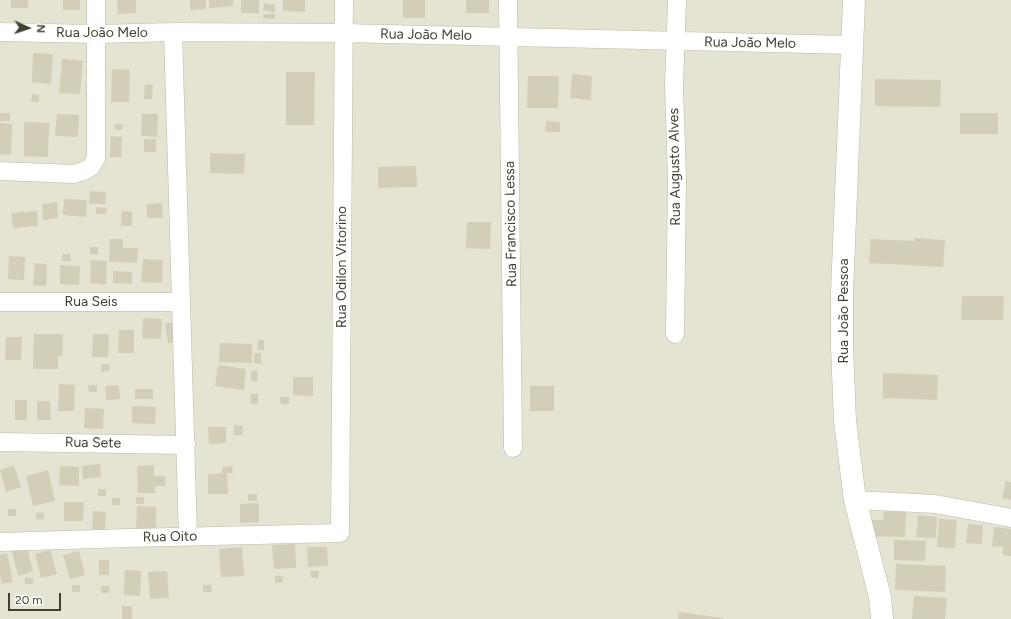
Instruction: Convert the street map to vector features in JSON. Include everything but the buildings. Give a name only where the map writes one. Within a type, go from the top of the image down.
[{"type":"street","points":[[0,171],[73,174],[91,167],[96,158],[96,0]]},
{"type":"street","name":"Rua Odilon Vitorino","points":[[340,533],[344,0]]},
{"type":"street","name":"Rua Francisco Lessa","points":[[508,0],[513,448]]},
{"type":"street","name":"Rua Augusto Alves","points":[[675,334],[677,178],[674,86],[677,41],[677,0]]},
{"type":"street","name":"Rua João Pessoa","points":[[854,0],[842,292],[842,347],[845,421],[855,500],[880,597],[882,619]]},
{"type":"street","name":"Rua João Melo","points":[[0,32],[96,34],[173,32],[344,33],[852,45]]},
{"type":"street","points":[[173,32],[188,537]]},
{"type":"street","name":"Rua Seis","points":[[0,302],[181,302]]},
{"type":"street","name":"Rua Sete","points":[[0,442],[186,445]]},
{"type":"street","points":[[855,500],[935,504],[1011,518]]},
{"type":"street","name":"Rua Oito","points":[[0,542],[340,533]]},
{"type":"shaded area","points":[[0,0],[1011,0],[1011,619],[0,619]]}]
